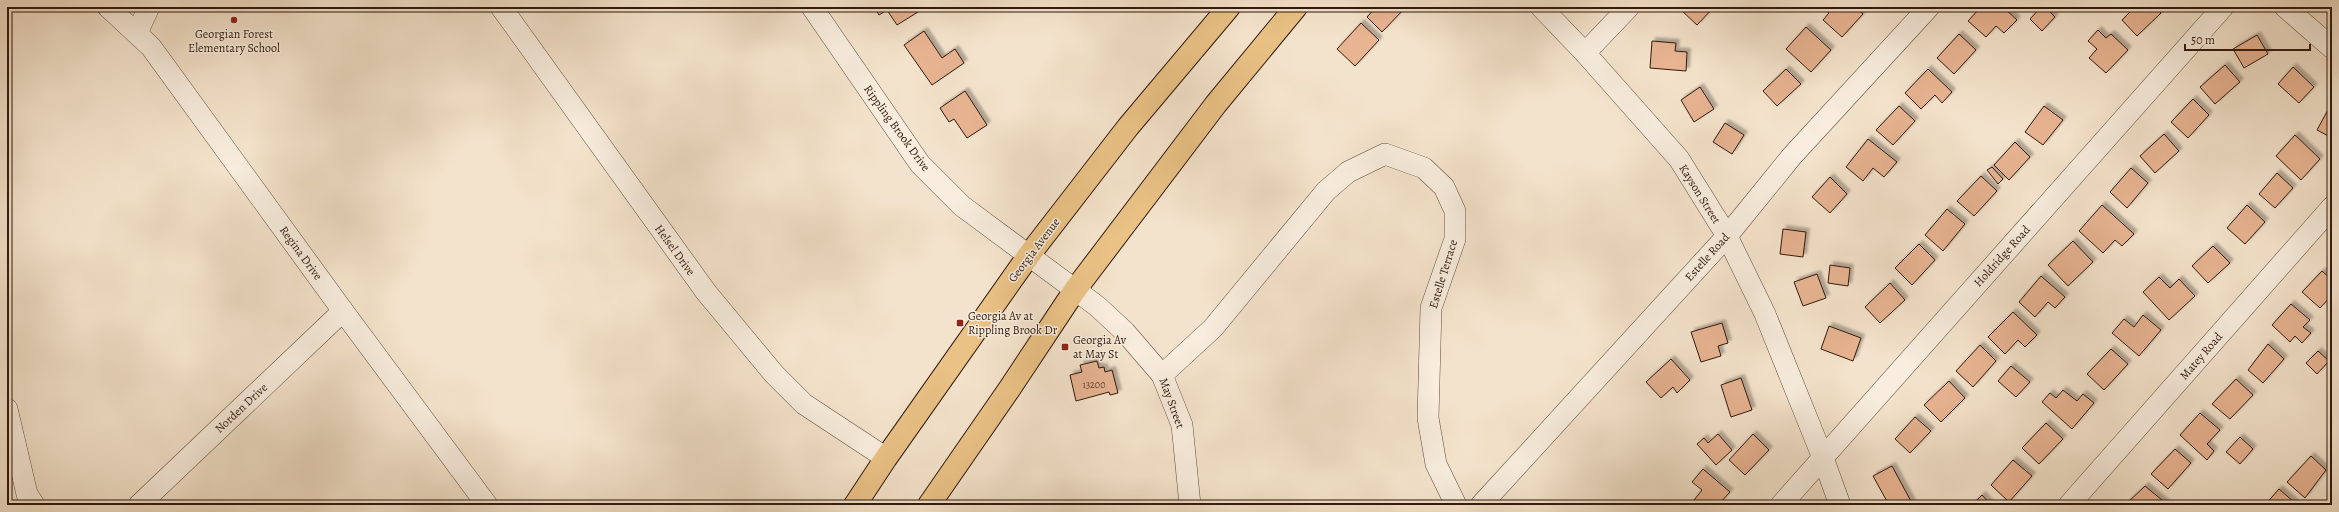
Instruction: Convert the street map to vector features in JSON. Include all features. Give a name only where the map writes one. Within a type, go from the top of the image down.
[{"type":"main road","name":"Georgia Avenue","points":[[855,505],[886,458],[1029,255],[1128,127],[1229,7]]},
{"type":"main road","points":[[928,505],[1010,388],[1075,290],[1216,104],[1296,7]]},
{"type":"street","name":"Regina Drive","points":[[108,7],[151,47],[343,311],[487,505]]},
{"type":"street","points":[[137,33],[149,7]]},
{"type":"street","name":"Helsel Drive","points":[[501,7],[706,292],[774,374],[804,404],[886,458]]},
{"type":"street","name":"Rippling Brook Drive","points":[[812,7],[920,164],[962,206],[1075,290]]},
{"type":"street","name":"Kayson Street","points":[[1541,7],[1585,53],[1679,159],[1727,236],[1765,314],[1823,458],[1840,505]]},
{"type":"street","points":[[1585,53],[1629,7]]},
{"type":"street","name":"Estelle Road","points":[[1482,505],[1727,236],[1792,156],[1929,7]]},
{"type":"street","name":"Holdridge Road","points":[[1781,505],[2223,7]]},
{"type":"street","points":[[2285,7],[2332,48]]},
{"type":"street","name":"Estelle Terrace","points":[[1162,375],[1213,328],[1326,191],[1348,172],[1386,154],[1424,168],[1444,187],[1456,211],[1455,239],[1430,308],[1428,418],[1436,464],[1456,505]]},
{"type":"street","name":"Matey Road","points":[[2069,505],[2332,207]]},
{"type":"street","name":"May Street","points":[[1075,290],[1096,306],[1125,332],[1162,375],[1182,425],[1190,505]]},
{"type":"street","name":"Norden Drive","points":[[139,505],[343,311]]},
{"type":"street","points":[[7,409],[27,494],[34,505]]},
{"type":"building","points":[[874,7],[914,7],[918,12],[897,25],[887,10],[879,15]]},
{"type":"building","points":[[1376,7],[1402,7],[1404,9],[1382,32],[1367,17]]},
{"type":"building","points":[[1682,7],[1714,7],[1697,25],[1680,9]]},
{"type":"building","points":[[1822,7],[1855,7],[1863,14],[1842,37],[1823,20],[1829,13]]},
{"type":"building","points":[[1981,7],[2003,7],[2017,20],[2004,33],[1996,26],[1986,37],[1968,21]]},
{"type":"building","points":[[2041,7],[2045,7],[2055,17],[2042,31],[2030,19]]},
{"type":"building","points":[[2135,7],[2155,7],[2161,13],[2137,36],[2122,20]]},
{"type":"building","points":[[1361,23],[1379,40],[1355,66],[1337,49]]},
{"type":"building","points":[[1806,27],[1831,50],[1811,72],[1786,49]]},
{"type":"building","points":[[2098,30],[2106,38],[2111,34],[2128,50],[2106,73],[2089,58],[2097,49],[2088,41]]},
{"type":"building","points":[[924,31],[942,58],[955,49],[964,63],[932,85],[904,45]]},
{"type":"building","points":[[1959,34],[1976,50],[1954,74],[1937,58]]},
{"type":"building","points":[[2257,35],[2268,54],[2244,68],[2233,49]]},
{"type":"building","points":[[1652,41],[1676,43],[1675,51],[1687,52],[1686,71],[1650,68]]},
{"type":"building","points":[[2225,65],[2240,82],[2215,104],[2200,87]]},
{"type":"building","points":[[2293,67],[2314,87],[2299,103],[2278,84]]},
{"type":"building","points":[[1786,69],[1801,84],[1777,106],[1763,91]]},
{"type":"building","points":[[1928,69],[1952,92],[1942,103],[1935,95],[1921,109],[1905,93]]},
{"type":"building","points":[[1700,87],[1714,109],[1694,122],[1681,100]]},
{"type":"building","points":[[965,91],[987,125],[967,138],[954,119],[949,122],[940,108]]},
{"type":"building","points":[[2193,99],[2209,115],[2188,138],[2171,122]]},
{"type":"building","points":[[1899,106],[1915,121],[1893,145],[1876,130]]},
{"type":"building","points":[[2044,106],[2063,120],[2043,145],[2025,132]]},
{"type":"building","points":[[2330,106],[2332,108],[2332,138],[2317,130]]},
{"type":"building","points":[[1725,123],[1744,135],[1732,154],[1713,142]]},
{"type":"building","points":[[2164,134],[2179,151],[2155,173],[2140,156]]},
{"type":"building","points":[[2295,135],[2320,159],[2301,180],[2276,156]]},
{"type":"building","points":[[1868,139],[1897,162],[1884,177],[1873,168],[1863,181],[1846,167]]},
{"type":"building","points":[[2015,142],[2030,157],[2009,180],[1994,165]]},
{"type":"building","points":[[1992,167],[2003,179],[1998,184],[1987,170]]},
{"type":"building","points":[[2131,168],[2148,183],[2127,208],[2110,192]]},
{"type":"building","points":[[2277,173],[2293,188],[2275,208],[2259,194]]},
{"type":"building","points":[[1981,176],[1997,191],[1974,216],[1957,201]]},
{"type":"building","points":[[1830,177],[1847,194],[1830,213],[1812,197]]},
{"type":"building","points":[[2102,205],[2134,234],[2122,246],[2115,240],[2103,253],[2079,231]]},
{"type":"building","points":[[2247,205],[2265,222],[2245,244],[2227,228]]},
{"type":"building","points":[[1947,209],[1965,224],[1943,251],[1925,235]]},
{"type":"building","points":[[1783,229],[1806,232],[1803,257],[1780,254]]},
{"type":"building","points":[[2073,241],[2093,262],[2068,286],[2048,265]]},
{"type":"building","points":[[1919,244],[1935,260],[1912,285],[1895,268]]},
{"type":"building","points":[[2213,246],[2230,263],[2208,283],[2192,266]]},
{"type":"building","points":[[1830,265],[1850,268],[1848,286],[1828,283]]},
{"type":"building","points":[[2322,271],[2332,280],[2332,295],[2320,308],[2302,292]]},
{"type":"building","points":[[1817,274],[1826,298],[1803,306],[1794,282]]},
{"type":"building","points":[[2041,276],[2065,297],[2055,308],[2048,302],[2035,317],[2019,302]]},
{"type":"building","points":[[2159,277],[2170,288],[2179,279],[2195,296],[2169,320],[2143,292]]},
{"type":"building","points":[[1890,283],[1905,300],[1880,323],[1865,307]]},
{"type":"building","points":[[2291,304],[2310,320],[2303,327],[2311,333],[2302,343],[2295,336],[2290,342],[2272,325]]},
{"type":"building","points":[[2013,312],[2037,335],[2025,347],[2018,340],[2005,354],[1988,337]]},
{"type":"building","points":[[2143,315],[2161,330],[2139,356],[2112,333],[2124,319],[2134,327]]},
{"type":"building","points":[[1722,323],[1728,343],[1718,346],[1721,356],[1701,362],[1691,332]]},
{"type":"building","points":[[1829,326],[1861,338],[1853,361],[1821,349]]},
{"type":"building","points":[[2268,344],[2284,359],[2263,383],[2248,370]]},
{"type":"building","points":[[1980,345],[1996,361],[1973,387],[1956,371]]},
{"type":"building","points":[[2111,349],[2128,364],[2104,390],[2087,374]]},
{"type":"building","points":[[2318,351],[2329,361],[2317,374],[2306,363]]},
{"type":"building","points":[[1671,359],[1690,380],[1677,393],[1673,387],[1661,398],[1646,382]]},
{"type":"building","points":[[1097,361],[1099,368],[1104,367],[1105,372],[1112,370],[1118,393],[1110,395],[1109,392],[1076,401],[1070,375],[1082,372],[1080,365]]},
{"type":"building","points":[[2011,366],[2030,382],[2016,397],[1998,381]]},
{"type":"building","points":[[1741,378],[1752,410],[1731,417],[1721,385]]},
{"type":"building","points":[[2236,379],[2253,395],[2230,419],[2212,404]]},
{"type":"building","points":[[1949,381],[1965,398],[1941,422],[1924,405]]},
{"type":"building","points":[[2063,390],[2077,401],[2083,394],[2094,403],[2072,429],[2042,402],[2050,393],[2056,398]]},
{"type":"building","points":[[2200,413],[2220,430],[2207,444],[2214,451],[2207,460],[2180,435]]},
{"type":"building","points":[[1915,417],[1931,431],[1910,453],[1895,439]]},
{"type":"building","points":[[2046,423],[2063,439],[2039,464],[2022,448]]},
{"type":"building","points":[[1718,434],[1732,450],[1716,465],[1697,444],[1704,438],[1708,443]]},
{"type":"building","points":[[1753,434],[1769,450],[1745,475],[1729,460]]},
{"type":"building","points":[[2240,437],[2253,449],[2240,464],[2226,452]]},
{"type":"building","points":[[2175,449],[2191,463],[2168,489],[2151,474]]},
{"type":"building","points":[[2311,456],[2326,470],[2305,498],[2287,482]]},
{"type":"building","points":[[2013,460],[2032,476],[2009,502],[1991,485]]},
{"type":"building","points":[[1892,466],[1913,505],[1889,505],[1873,476]]},
{"type":"building","points":[[1703,469],[1730,492],[1718,505],[1691,504],[1702,490],[1692,482]]},
{"type":"building","points":[[2145,486],[2168,505],[2125,505]]},
{"type":"building","points":[[2279,489],[2295,503],[2293,505],[2265,505]]},
{"type":"building","points":[[1982,495],[1991,505],[1972,505]]},
{"type":"place","name":"Georgian Forest Elementary School","points":[[234,20]]},
{"type":"place","name":"Georgia Av at Rippling Brook Dr","points":[[960,323]]},
{"type":"place","name":"Georgia Av at May St","points":[[1065,347]]}]
